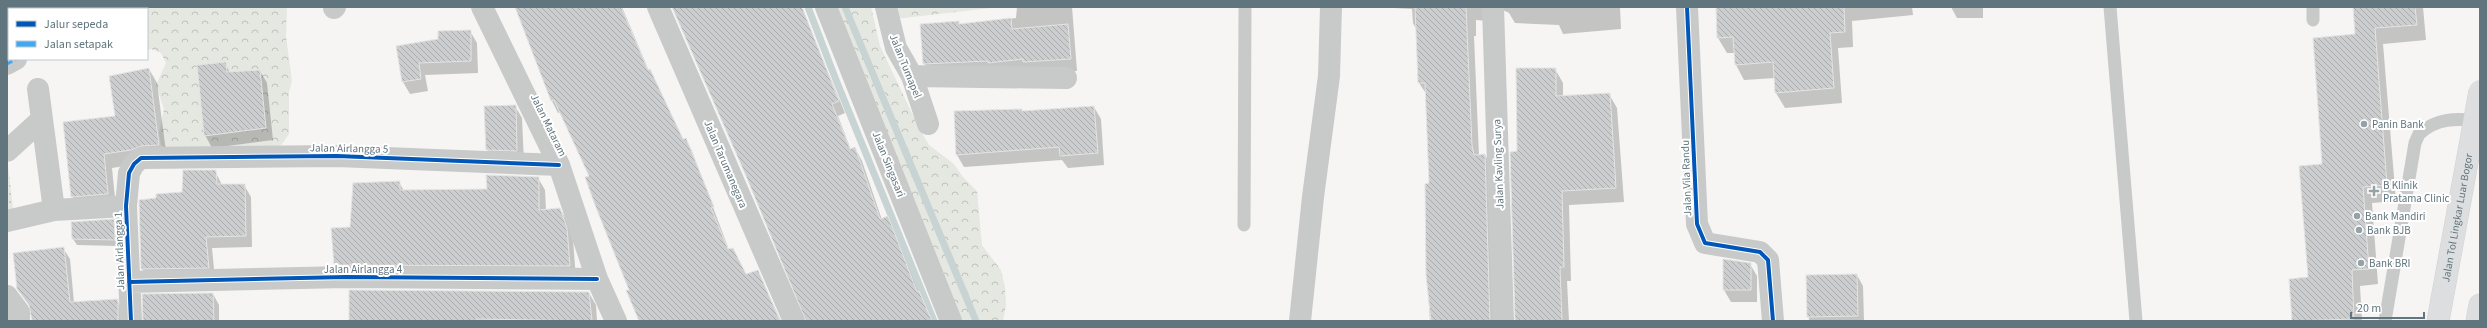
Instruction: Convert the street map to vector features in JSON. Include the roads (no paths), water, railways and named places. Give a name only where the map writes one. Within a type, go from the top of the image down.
[{"type":"highway","name":"Jalan Tol Lingkar Luar Bogor","points":[[2438,321],[2480,91]]},
{"type":"highway","points":[[2443,321],[2479,118]]},
{"type":"highway","points":[[2477,321],[2480,305]]},
{"type":"street","name":"Jalan Mataram","points":[[482,7],[559,165],[597,278],[616,321]]},
{"type":"street","name":"Jalan Tarumanegara","points":[[658,7],[794,321]]},
{"type":"street","name":"Jalan Singasari","points":[[826,7],[951,321]]},
{"type":"street","name":"Jalan Tumapel","points":[[886,7],[896,48],[912,76],[928,124]]},
{"type":"street","points":[[1300,321],[1313,197],[1329,76],[1331,7]]},
{"type":"street","name":"Jalan Kavling Surya","points":[[1493,7],[1504,321]]},
{"type":"street","name":"Jalan Vila Randu","points":[[1687,7],[1697,224],[1705,243],[1760,252],[1768,260],[1773,321]]},
{"type":"street","points":[[912,76],[1066,78]]},
{"type":"street","points":[[38,89],[40,121],[54,210]]},
{"type":"street","points":[[7,151],[40,121]]},
{"type":"street","name":"Jalan Airlangga 5","points":[[139,159],[143,157],[337,156],[559,165]]},
{"type":"street","name":"Jalan Airlangga 1","points":[[131,321],[126,206],[129,173],[139,159]]},
{"type":"street","points":[[7,221],[54,210],[126,206]]},
{"type":"street","name":"Jalan Airlangga 4","points":[[129,282],[346,277],[597,278]]},
{"type":"street","points":[[7,296],[19,312],[19,321]]},
{"type":"lane","points":[[1244,225],[1245,7]]},
{"type":"lane","points":[[2110,7],[2136,321]]},
{"type":"lane","points":[[2313,7],[2313,20]]},
{"type":"lane","points":[[2385,321],[2415,143],[2419,134],[2443,121],[2458,118],[2479,118]]},
{"type":"waterway","points":[[808,7],[934,321]]},
{"type":"waterway","points":[[845,7],[976,321]]},
{"type":"place","name":"Panin Bank","points":[[2364,124]]},
{"type":"place","name":"B Klinik Pratama Clinic","points":[[2374,191]]},
{"type":"place","name":"Bank Mandiri","points":[[2357,216]]},
{"type":"place","name":"Bank BJB","points":[[2359,230]]},
{"type":"place","name":"Bank BRI","points":[[2361,263]]}]
